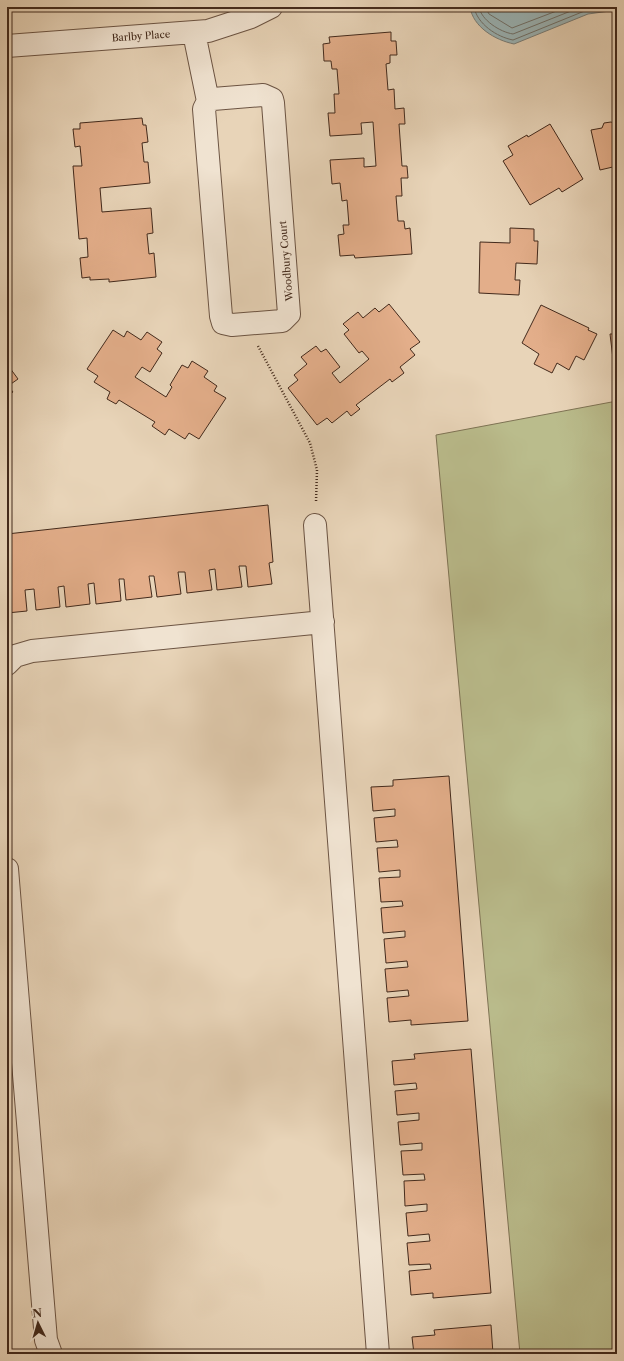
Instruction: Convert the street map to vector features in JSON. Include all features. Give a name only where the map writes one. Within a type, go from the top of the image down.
[{"type":"street","name":"Barlby Place","points":[[7,46],[208,31],[239,22],[271,7]]},
{"type":"street","name":"Woodbury Court","points":[[194,33],[208,101]]},
{"type":"street","name":"Woodbury Court","points":[[263,95],[272,99],[273,103],[289,314],[282,322],[246,324],[232,326],[223,323],[221,316],[204,108],[208,101],[213,99],[263,95]]},
{"type":"street","points":[[315,525],[378,1354]]},
{"type":"street","points":[[7,664],[15,656],[32,651],[323,622]]},
{"type":"street","points":[[7,869],[46,1340],[51,1354]]},
{"type":"path","points":[[246,324],[310,442],[317,470],[315,525]]},
{"type":"green space","points":[[617,401],[617,1354],[520,1354],[436,435]]},
{"type":"water","points":[[470,7],[617,7],[617,10],[588,14],[514,44],[486,32],[475,21]]},
{"type":"building","points":[[391,32],[391,41],[396,41],[397,55],[390,55],[390,63],[386,64],[388,90],[394,89],[395,109],[404,108],[405,124],[399,124],[402,166],[407,166],[408,178],[401,178],[402,196],[396,196],[398,221],[404,221],[405,229],[410,228],[412,254],[355,258],[354,255],[340,256],[338,235],[344,234],[343,225],[349,225],[347,200],[342,201],[340,183],[332,184],[330,160],[364,158],[364,167],[376,166],[373,122],[361,123],[362,134],[330,136],[328,113],[335,113],[334,94],[339,94],[337,69],[332,69],[331,61],[324,61],[323,44],[330,43],[329,37]]},
{"type":"building","points":[[142,118],[143,125],[146,125],[148,142],[142,143],[144,162],[148,162],[150,183],[100,188],[102,212],[151,208],[153,233],[147,234],[149,254],[154,253],[156,277],[109,282],[109,279],[90,280],[90,277],[82,278],[80,258],[88,257],[87,238],[79,239],[73,166],[82,166],[80,146],[75,147],[73,129],[80,129],[80,123]]},
{"type":"building","points":[[611,122],[617,124],[617,166],[600,170],[591,130],[602,128],[604,123]]},
{"type":"building","points":[[550,124],[583,179],[562,192],[559,188],[530,205],[503,161],[513,155],[508,146],[527,135],[528,137]]},
{"type":"building","points":[[510,228],[534,229],[534,241],[538,241],[537,264],[516,263],[515,280],[520,280],[519,295],[479,293],[480,242],[510,243]]},
{"type":"building","points":[[389,304],[420,342],[410,349],[415,355],[400,367],[404,373],[392,382],[390,379],[356,405],[360,409],[351,416],[347,411],[332,423],[327,418],[317,425],[288,388],[298,380],[294,375],[307,364],[301,357],[316,346],[321,352],[326,349],[340,367],[332,373],[340,383],[369,359],[362,351],[359,353],[344,334],[349,330],[343,324],[358,312],[363,318],[375,308],[379,312]]},
{"type":"building","points":[[541,305],[589,328],[588,330],[597,334],[584,360],[576,356],[569,370],[557,363],[552,373],[534,364],[539,354],[522,343]]},
{"type":"building","points":[[113,330],[124,337],[127,331],[141,340],[147,332],[162,342],[157,349],[162,353],[150,372],[142,367],[135,377],[166,397],[172,387],[170,385],[182,365],[188,368],[192,361],[208,371],[204,377],[217,386],[214,391],[226,398],[199,439],[189,433],[185,439],[169,429],[165,435],[152,426],[155,422],[119,400],[116,404],[107,399],[110,392],[94,382],[98,376],[87,369]]},
{"type":"building","points":[[610,334],[617,334],[617,367],[614,367]]},
{"type":"building","points":[[7,364],[18,379],[8,386],[13,392],[7,396]]},
{"type":"building","points":[[268,505],[273,562],[269,563],[272,584],[248,587],[246,566],[239,566],[242,587],[217,590],[215,569],[209,570],[212,590],[187,593],[185,572],[178,572],[181,594],[157,597],[154,576],[149,576],[152,597],[126,600],[124,579],[119,579],[121,601],[96,604],[94,583],[88,584],[90,604],[66,607],[64,586],[58,587],[60,607],[36,610],[34,589],[25,590],[27,611],[7,613],[7,534]]},
{"type":"building","points":[[449,776],[468,1021],[411,1025],[411,1020],[389,1022],[387,998],[409,996],[408,990],[387,992],[385,969],[408,967],[407,961],[386,963],[384,939],[405,937],[405,931],[383,933],[381,908],[403,906],[402,901],[381,902],[379,878],[400,877],[400,870],[379,872],[377,848],[398,847],[397,840],[376,842],[374,818],[395,816],[395,809],[373,811],[371,787],[393,786],[393,780]]},
{"type":"building","points":[[471,1049],[491,1293],[433,1298],[433,1293],[411,1295],[409,1271],[431,1269],[430,1264],[409,1265],[407,1243],[430,1241],[429,1234],[408,1236],[406,1213],[427,1211],[427,1204],[405,1206],[404,1181],[425,1180],[424,1174],[403,1175],[401,1151],[422,1150],[422,1143],[400,1145],[398,1122],[419,1120],[419,1113],[397,1115],[395,1091],[417,1089],[416,1083],[394,1085],[392,1061],[415,1059],[414,1054]]},
{"type":"building","points":[[491,1325],[493,1354],[414,1354],[412,1337],[435,1335],[434,1330]]}]
